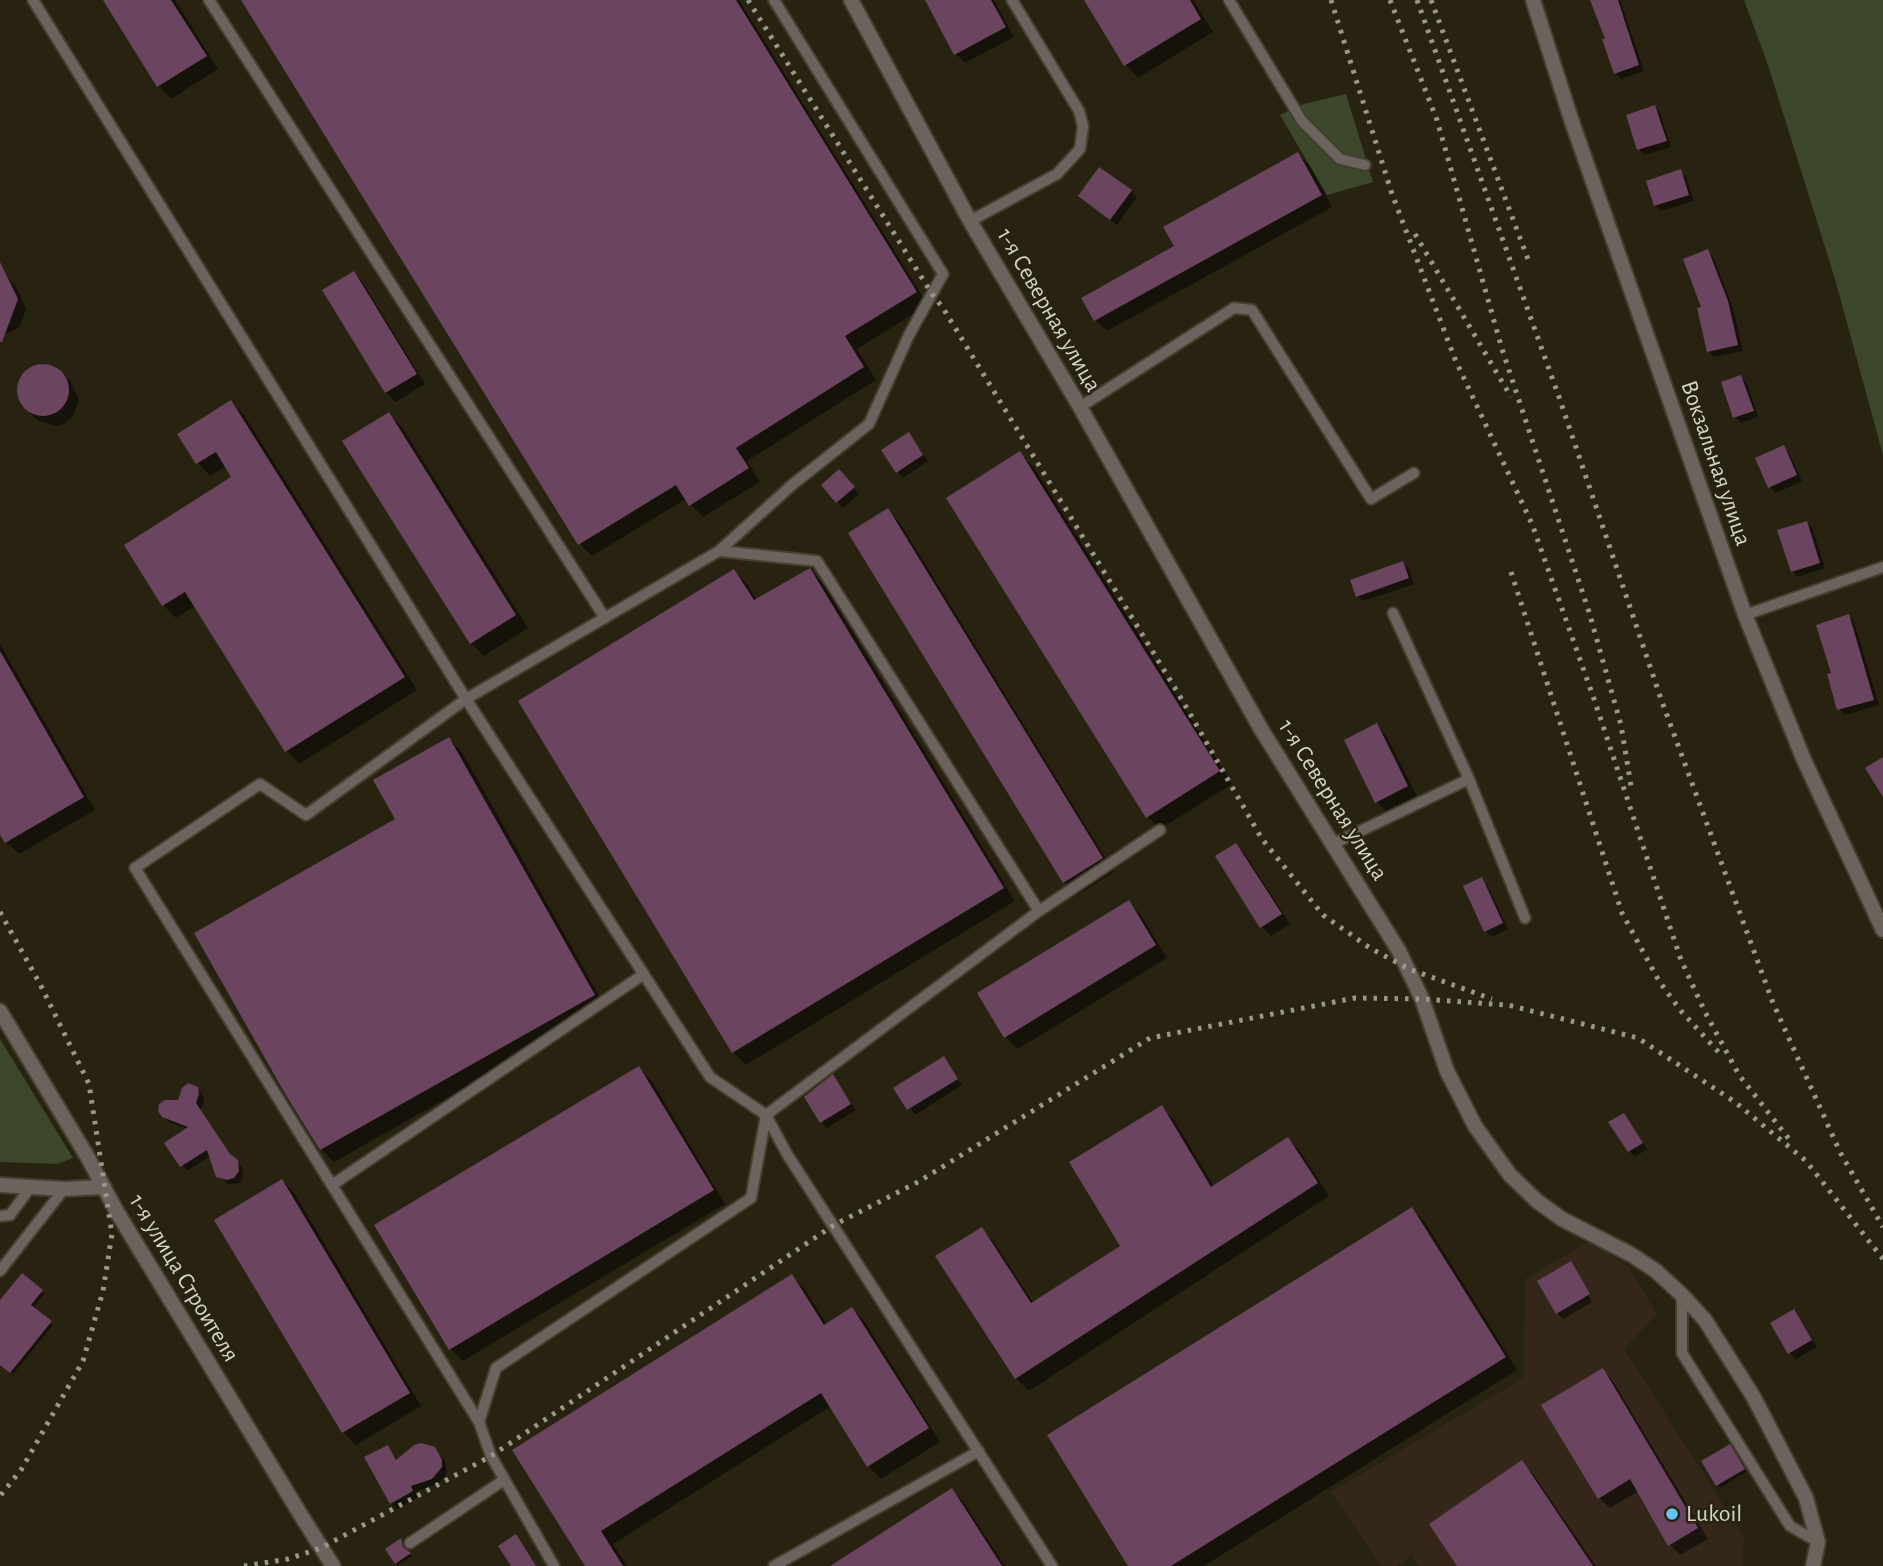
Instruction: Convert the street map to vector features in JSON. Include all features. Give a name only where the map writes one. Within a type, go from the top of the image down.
[{"type":"street","name":"1-я Северная улица","points":[[851,0],[970,221],[1080,407],[1261,729],[1409,968],[1447,1071],[1475,1126],[1498,1159],[1537,1201],[1562,1219],[1632,1255],[1682,1295],[1705,1320],[1753,1396],[1806,1498],[1818,1542],[1814,1566]]},
{"type":"street","name":"Вокзальная улица","points":[[1533,0],[1572,122],[1745,615],[1804,760],[1883,930]]},
{"type":"street","name":"1-я улица Строителя","points":[[0,1012],[294,1506],[333,1566]]},
{"type":"street","points":[[0,1185],[64,1189],[104,1187]]},
{"type":"lane","points":[[33,0],[466,699],[710,1077],[766,1115],[787,1154],[1052,1566]]},
{"type":"lane","points":[[209,0],[606,618]]},
{"type":"lane","points":[[554,1566],[491,1456],[478,1422],[135,868],[260,784],[306,815],[466,699],[719,551],[792,485],[869,424],[909,335],[943,274],[774,0]]},
{"type":"lane","points":[[970,221],[1056,174],[1080,149],[1083,126],[1079,111],[1012,0]]},
{"type":"lane","points":[[1229,0],[1302,121],[1340,159],[1365,165]]},
{"type":"lane","points":[[1080,407],[1234,308],[1252,310],[1371,499],[1414,472]]},
{"type":"lane","points":[[719,551],[817,561],[1039,911]]},
{"type":"lane","points":[[1745,615],[1883,567]]},
{"type":"lane","points":[[1393,612],[1469,779],[1525,918]]},
{"type":"lane","points":[[1331,845],[1469,779]]},
{"type":"lane","points":[[478,1422],[496,1368],[751,1198],[766,1115],[1039,911],[1160,830]]},
{"type":"lane","points":[[332,1185],[644,974]]},
{"type":"lane","points":[[0,1216],[10,1215],[30,1188]]},
{"type":"lane","points":[[0,1271],[64,1189]]},
{"type":"lane","points":[[1682,1295],[1682,1353],[1790,1526],[1818,1542]]},
{"type":"lane","points":[[774,1566],[979,1451]]},
{"type":"lane","points":[[410,1543],[505,1480]]},
{"type":"shaded area","points":[[1590,1241],[1629,1268],[1657,1314],[1624,1349],[1744,1537],[1742,1566],[1419,1566],[1411,1555],[1397,1566],[1381,1566],[1331,1492],[1524,1378],[1525,1279]]},
{"type":"green space","points":[[1744,0],[1883,0],[1883,455],[1835,279],[1767,62]]},
{"type":"green space","points":[[1346,94],[1373,182],[1327,195],[1280,115],[1304,104]]},
{"type":"green space","points":[[0,1039],[73,1158],[57,1164],[0,1162]]},
{"type":"building","points":[[103,0],[171,0],[207,56],[157,87]]},
{"type":"building","points":[[241,0],[736,0],[917,292],[845,336],[864,367],[736,448],[749,468],[689,506],[676,485],[578,545]]},
{"type":"building","points":[[925,0],[991,0],[1006,27],[954,55]]},
{"type":"building","points":[[1084,0],[1190,0],[1201,19],[1124,66]]},
{"type":"building","points":[[1590,0],[1618,0],[1639,65],[1614,74],[1602,39],[1605,39]]},
{"type":"building","points":[[1655,105],[1667,141],[1637,150],[1626,115]]},
{"type":"building","points":[[1298,152],[1322,195],[1094,321],[1081,298],[1174,246],[1163,227]]},
{"type":"building","points":[[1099,167],[1132,190],[1110,220],[1078,196]]},
{"type":"building","points":[[1681,169],[1689,195],[1654,206],[1646,181]]},
{"type":"building","points":[[1708,249],[1728,301],[1738,345],[1707,352],[1697,308],[1701,307],[1683,259]]},
{"type":"building","points":[[0,262],[18,299],[2,342],[0,342]]},
{"type":"building","points":[[354,271],[417,374],[385,393],[322,290]]},
{"type":"building","points":[[43,364],[62,371],[69,390],[62,409],[43,416],[24,409],[17,390],[24,371]]},
{"type":"building","points":[[1741,375],[1754,411],[1733,418],[1721,382]]},
{"type":"building","points":[[231,400],[405,677],[285,752],[185,592],[162,606],[124,545],[231,477],[216,452],[196,464],[177,434]]},
{"type":"building","points":[[389,412],[516,615],[470,644],[342,441]]},
{"type":"building","points":[[909,432],[923,455],[896,473],[881,450]]},
{"type":"building","points":[[1784,445],[1797,475],[1768,488],[1755,458]]},
{"type":"building","points":[[1020,451],[1220,771],[1146,818],[946,498]]},
{"type":"building","points":[[839,469],[855,487],[836,503],[821,485]]},
{"type":"building","points":[[888,508],[1103,858],[1063,883],[848,533]]},
{"type":"building","points":[[1807,521],[1820,563],[1791,572],[1777,530]]},
{"type":"building","points":[[1403,561],[1409,578],[1356,597],[1350,580]]},
{"type":"building","points":[[810,568],[1004,888],[732,1053],[518,701],[734,569],[754,600]]},
{"type":"building","points":[[1849,614],[1874,700],[1837,710],[1827,674],[1831,673],[1816,625]]},
{"type":"building","points":[[0,651],[84,797],[5,843],[0,835]]},
{"type":"building","points":[[1377,723],[1408,786],[1375,803],[1344,740]]},
{"type":"building","points":[[449,737],[595,995],[320,1150],[194,933],[395,819],[373,780]]},
{"type":"building","points":[[1883,757],[1883,797],[1865,768]]},
{"type":"building","points":[[1236,843],[1282,914],[1260,928],[1215,856]]},
{"type":"building","points":[[1482,877],[1503,923],[1484,932],[1463,886]]},
{"type":"building","points":[[1129,900],[1156,945],[1004,1038],[977,993]]},
{"type":"building","points":[[944,1056],[958,1079],[907,1110],[893,1088]]},
{"type":"building","points":[[639,1066],[714,1190],[449,1350],[374,1225]]},
{"type":"building","points":[[833,1074],[851,1104],[820,1123],[804,1097]]},
{"type":"building","points":[[188,1083],[198,1087],[196,1103],[230,1154],[238,1160],[239,1171],[234,1178],[227,1180],[216,1177],[207,1150],[180,1167],[164,1143],[188,1127],[162,1117],[158,1111],[159,1104],[165,1100],[178,1100],[182,1088]]},
{"type":"building","points":[[1162,1105],[1211,1187],[1288,1137],[1318,1183],[1015,1379],[935,1256],[982,1227],[1031,1303],[1120,1246],[1069,1162]]},
{"type":"building","points":[[1624,1113],[1643,1143],[1628,1152],[1608,1122]]},
{"type":"building","points":[[282,1179],[410,1393],[342,1433],[214,1220]]},
{"type":"building","points":[[1412,1207],[1506,1357],[1171,1566],[1128,1566],[1047,1435]]},
{"type":"building","points":[[1571,1261],[1590,1294],[1556,1314],[1537,1281]]},
{"type":"building","points":[[22,1273],[43,1290],[31,1305],[52,1321],[10,1373],[0,1365],[0,1300]]},
{"type":"building","points":[[792,1274],[824,1325],[852,1307],[929,1428],[867,1467],[821,1393],[601,1531],[623,1566],[585,1566],[512,1450]]},
{"type":"building","points":[[1794,1309],[1812,1340],[1788,1354],[1770,1323]]},
{"type":"building","points":[[1603,1368],[1698,1528],[1668,1546],[1630,1479],[1598,1499],[1541,1405]]},
{"type":"building","points":[[421,1443],[435,1447],[442,1460],[442,1467],[432,1479],[411,1486],[413,1491],[390,1504],[364,1457],[388,1445],[396,1460],[414,1445]]},
{"type":"building","points":[[1730,1444],[1745,1469],[1716,1486],[1701,1461]]},
{"type":"building","points":[[1522,1460],[1593,1566],[1457,1566],[1429,1524]]},
{"type":"building","points":[[952,1488],[1002,1566],[830,1566]]},
{"type":"building","points":[[516,1534],[536,1566],[511,1566],[498,1546]]},
{"type":"building","points":[[401,1538],[403,1547],[411,1553],[395,1564],[385,1549]]},
{"type":"railway","points":[[748,0],[943,308],[1178,693],[1262,839],[1323,915],[1370,948],[1409,969],[1492,999]]},
{"type":"railway","points":[[1331,0],[1392,194],[1455,359],[1532,524],[1681,960],[1739,1075],[1789,1139]]},
{"type":"railway","points":[[1390,0],[1437,120],[1502,349],[1589,612],[1621,725],[1632,792]]},
{"type":"railway","points":[[1417,0],[1559,397],[1661,699],[1773,1003],[1840,1152],[1883,1227]]},
{"type":"railway","points":[[1431,0],[1529,262]]},
{"type":"railway","points":[[1415,234],[1511,397]]},
{"type":"railway","points":[[1511,572],[1622,913],[1659,981],[1681,1011],[1723,1057]]},
{"type":"railway","points":[[0,912],[40,984],[89,1084],[112,1234],[103,1291],[83,1361],[21,1470],[0,1496]]},
{"type":"railway","points":[[244,1566],[288,1559],[321,1548],[491,1456],[834,1225],[918,1182],[1150,1038],[1355,998],[1508,1005],[1638,1038],[1735,1102],[1806,1161],[1883,1259]]},
{"type":"place","name":"Lukoil","points":[[1672,1514]]}]
